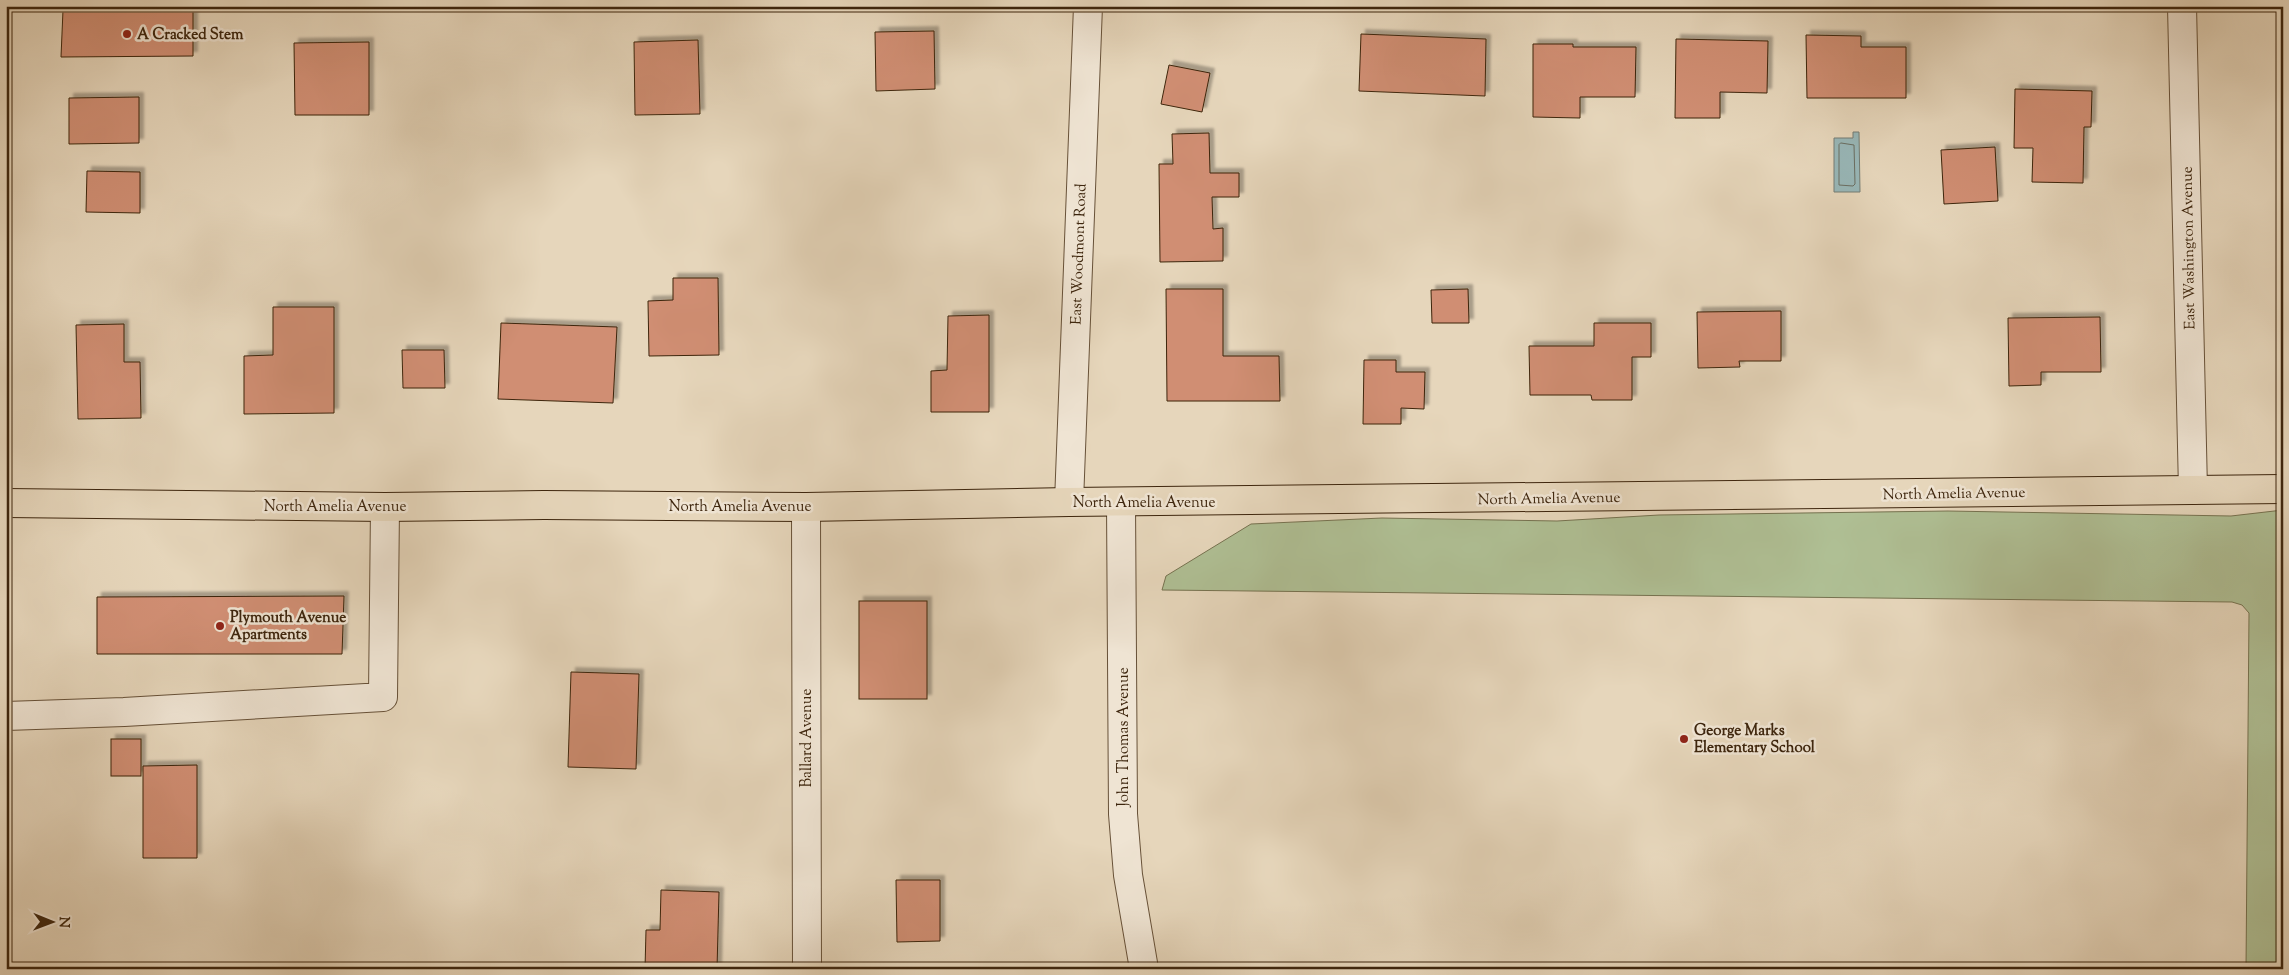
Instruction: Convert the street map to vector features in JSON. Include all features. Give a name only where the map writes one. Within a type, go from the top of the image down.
[{"type":"main road","name":"North Amelia Avenue","points":[[6,503],[385,507],[544,505],[806,507],[1069,502],[1121,503],[2283,489]]},
{"type":"street","name":"East Woodmont Road","points":[[1069,502],[1088,6]]},
{"type":"street","name":"East Washington Avenue","points":[[2182,6],[2193,490]]},
{"type":"street","name":"John Thomas Avenue","points":[[1121,503],[1123,814],[1128,875],[1144,969]]},
{"type":"street","points":[[6,716],[124,712],[383,697],[385,507]]},
{"type":"street","name":"Ballard Avenue","points":[[806,507],[807,969]]},
{"type":"green space","points":[[2283,510],[2283,969],[2246,969],[2249,613],[2242,605],[2232,602],[1162,590],[1166,576],[1251,524],[1382,518],[1557,521],[1659,515],[1948,511],[2231,516]]},
{"type":"water","points":[[1853,132],[1859,132],[1860,192],[1834,192],[1834,138],[1853,138]]},
{"type":"building","points":[[2261,6],[2283,6],[2283,8],[2261,8]]},
{"type":"building","name":"A Cracked Stem","points":[[63,10],[193,11],[193,56],[61,57]]},
{"type":"building","points":[[934,31],[935,89],[876,91],[875,32]]},
{"type":"building","points":[[1361,34],[1486,39],[1485,96],[1359,91]]},
{"type":"building","points":[[1806,35],[1861,36],[1861,47],[1906,47],[1906,98],[1807,98]]},
{"type":"building","points":[[1676,39],[1768,41],[1767,93],[1720,92],[1720,118],[1675,118]]},
{"type":"building","points":[[698,40],[700,114],[635,115],[634,42]]},
{"type":"building","points":[[369,42],[369,115],[295,115],[294,43]]},
{"type":"building","points":[[1533,44],[1573,44],[1573,47],[1636,47],[1635,97],[1580,97],[1580,118],[1533,117]]},
{"type":"building","points":[[1169,65],[1210,73],[1202,112],[1161,104]]},
{"type":"building","points":[[2015,89],[2092,91],[2091,127],[2084,127],[2083,183],[2032,182],[2033,148],[2014,148]]},
{"type":"building","points":[[139,97],[139,143],[69,144],[69,98]]},
{"type":"building","points":[[1209,133],[1210,173],[1239,173],[1239,197],[1212,197],[1213,229],[1223,228],[1223,261],[1160,262],[1159,164],[1173,164],[1172,134]]},
{"type":"building","points":[[1995,147],[1998,201],[1944,204],[1941,150]]},
{"type":"building","points":[[87,171],[140,172],[140,213],[86,212]]},
{"type":"building","points":[[673,278],[718,278],[719,355],[649,356],[648,301],[673,300]]},
{"type":"building","points":[[1166,289],[1223,289],[1223,356],[1279,356],[1280,401],[1167,401]]},
{"type":"building","points":[[1468,289],[1469,323],[1432,323],[1431,290]]},
{"type":"building","points":[[273,307],[334,307],[334,413],[244,414],[244,356],[273,355]]},
{"type":"building","points":[[1781,311],[1781,361],[1739,361],[1740,367],[1698,368],[1697,312]]},
{"type":"building","points":[[989,315],[989,412],[931,412],[931,371],[947,370],[948,316]]},
{"type":"building","points":[[2100,317],[2101,372],[2041,372],[2041,385],[2009,386],[2008,318]]},
{"type":"building","points":[[501,323],[617,327],[613,403],[498,399]]},
{"type":"building","points":[[1594,323],[1651,323],[1651,357],[1632,357],[1632,400],[1592,400],[1591,395],[1530,395],[1529,346],[1594,346]]},
{"type":"building","points":[[124,324],[124,362],[140,362],[141,418],[78,419],[76,325]]},
{"type":"building","points":[[402,350],[444,350],[445,388],[403,388]]},
{"type":"building","points":[[1364,360],[1396,360],[1396,372],[1425,372],[1424,409],[1401,408],[1401,424],[1363,424]]},
{"type":"building","name":"Plymouth Avenue Apartments","points":[[344,596],[342,654],[97,654],[97,597]]},
{"type":"building","points":[[859,601],[927,601],[927,699],[859,699]]},
{"type":"building","points":[[571,672],[639,674],[636,769],[568,767]]},
{"type":"building","points":[[111,739],[141,739],[141,776],[111,776]]},
{"type":"building","points":[[197,765],[197,858],[143,858],[143,766]]},
{"type":"building","points":[[896,880],[940,880],[940,941],[897,942]]},
{"type":"building","points":[[661,890],[719,892],[717,969],[645,969],[646,930],[660,930]]},
{"type":"place","name":"A Cracked Stem","points":[[127,34]]},
{"type":"place","name":"Plymouth Avenue Apartments","points":[[220,626]]},
{"type":"place","name":"George Marks Elementary School","points":[[1684,739]]}]
